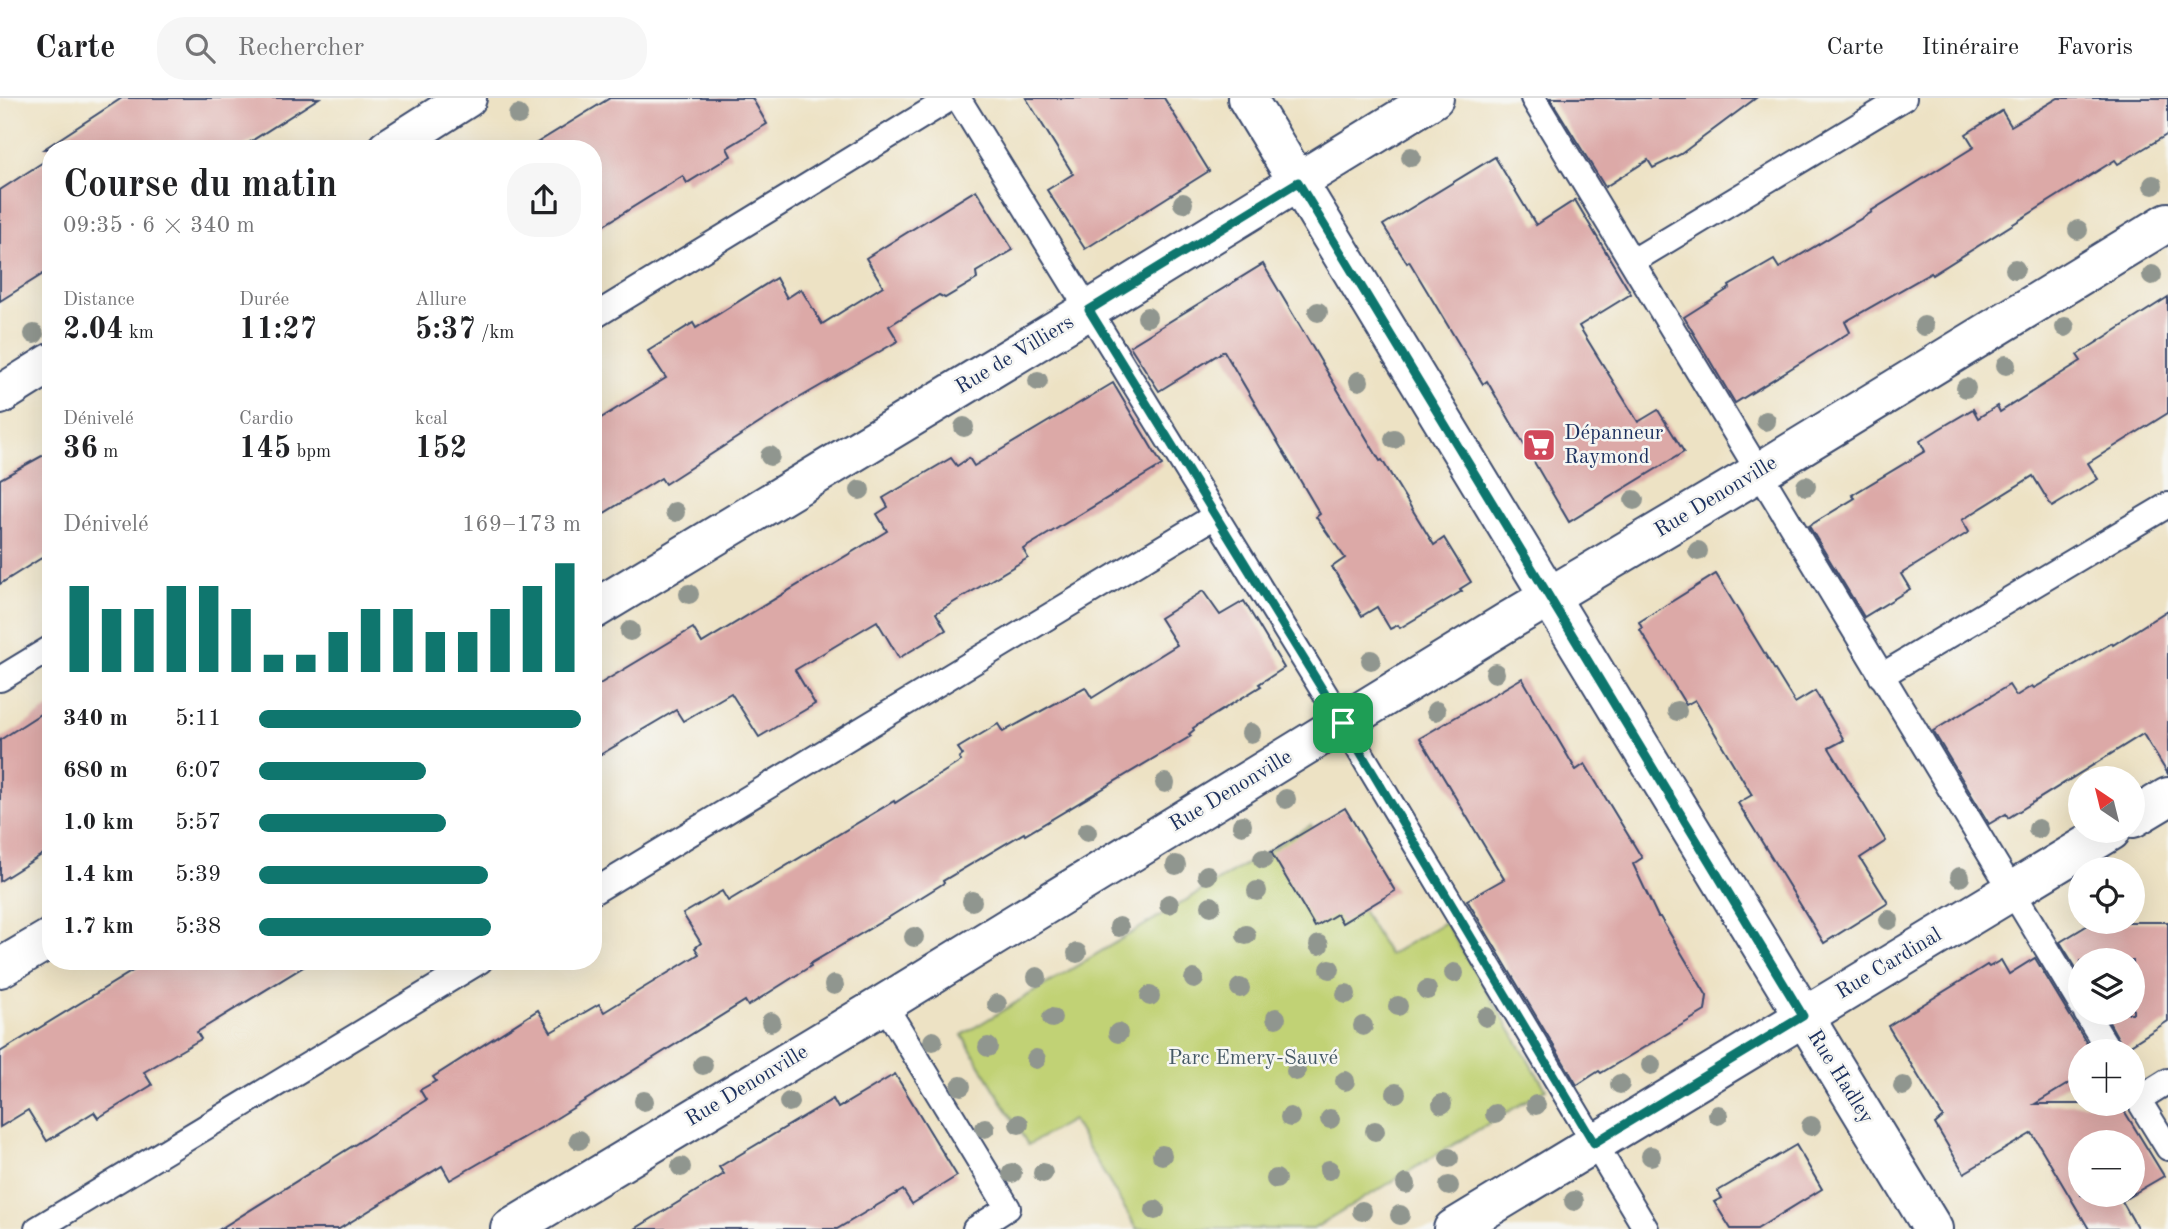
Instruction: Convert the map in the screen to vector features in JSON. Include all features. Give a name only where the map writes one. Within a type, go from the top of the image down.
[{"type":"street","points":[[401,140],[467,98]]},
{"type":"street","name":"Rue Hadley","points":[[1247,98],[1933,1229]]},
{"type":"street","name":"Rue de Villiers","points":[[602,605],[1434,98]]},
{"type":"street","name":"Rue Denonville","points":[[510,1229],[2168,222]]},
{"type":"street","points":[[0,395],[42,369]]},
{"type":"street","points":[[2146,810],[2168,797]]},
{"type":"street","name":"Rue Cardinal","points":[[1452,1229],[2090,844]]},
{"type":"street","points":[[0,968],[42,942]]},
{"type":"lane","points":[[602,311],[951,98]]},
{"type":"lane","points":[[958,98],[1343,723],[1646,1229]]},
{"type":"lane","points":[[1533,98],[2068,983]]},
{"type":"lane","points":[[1633,261],[1904,98]]},
{"type":"lane","points":[[1881,676],[2168,505]]},
{"type":"lane","points":[[602,887],[1215,516]]},
{"type":"lane","points":[[0,680],[42,654]]},
{"type":"lane","points":[[37,1229],[465,970]]},
{"type":"lane","points":[[884,1004],[1008,1208],[975,1229]]},
{"type":"lane","points":[[2145,1091],[2168,1082]]},
{"type":"lane","points":[[2145,1110],[2168,1149]]},
{"type":"green space","name":"Parc Emery-Sauvé","points":[[1311,825],[1389,955],[1445,922],[1546,1089],[1313,1229],[1137,1229],[1072,1120],[1028,1145],[962,1035]]},
{"type":"building","points":[[122,98],[319,98],[253,140],[58,140]]},
{"type":"building","points":[[610,98],[752,98],[767,124],[727,148],[731,156],[687,183],[683,176],[602,226],[602,140],[542,140]]},
{"type":"building","points":[[1026,98],[1164,98],[1209,171],[1085,249],[1047,190],[1073,174]]},
{"type":"building","points":[[1550,98],[1756,98],[1681,154],[1653,168],[1648,160],[1605,187]]},
{"type":"building","points":[[2058,98],[2168,98],[2168,134],[2118,164],[2115,160],[1932,275],[1931,273],[1845,322],[1850,332],[1735,403],[1684,317],[1730,288],[1729,286],[1774,260],[1779,268],[1974,147],[1966,134],[2002,111],[2011,126]]},
{"type":"building","points":[[1495,157],[1536,225],[1575,200],[1631,294],[1579,326],[1638,422],[1658,410],[1684,452],[1569,522],[1487,381],[1483,384],[1409,261],[1407,263],[1383,225]]},
{"type":"building","points":[[42,163],[42,275],[0,301],[0,190]]},
{"type":"building","points":[[976,190],[1013,250],[976,272],[977,279],[945,298],[939,295],[889,326],[898,341],[794,401],[665,484],[661,478],[602,514],[602,417],[666,378],[648,351],[693,323],[696,328],[776,278],[787,298],[801,289],[822,324],[883,286],[866,258]]},
{"type":"building","points":[[1263,264],[1380,461],[1382,460],[1434,545],[1444,538],[1471,582],[1460,589],[1462,591],[1400,628],[1398,625],[1390,629],[1377,607],[1362,616],[1332,567],[1345,558],[1316,517],[1320,514],[1224,351],[1159,391],[1130,346]]},
{"type":"building","points":[[2168,297],[2168,413],[2088,463],[2098,479],[2052,507],[2033,476],[1962,520],[1969,532],[1901,574],[1910,589],[1864,617],[1809,526],[1855,498],[1852,495],[1925,451],[1920,441],[1973,409],[1978,418],[1997,406],[2000,412],[2081,361],[2077,355]]},
{"type":"building","points":[[1113,383],[1162,465],[1023,549],[1028,558],[936,613],[946,630],[899,658],[877,621],[795,670],[815,704],[759,737],[731,693],[683,721],[676,710],[602,754],[602,683],[693,628],[702,643],[887,531],[877,514],[888,507],[883,498],[951,458],[957,466],[969,458],[974,466]]},
{"type":"building","points":[[42,456],[42,558],[0,584],[0,479]]},
{"type":"building","points":[[1716,574],[1795,703],[1815,691],[1844,740],[1829,748],[1886,841],[1860,858],[1888,903],[1824,943],[1738,803],[1752,795],[1695,700],[1686,705],[1640,630],[1642,628],[1639,622]]},
{"type":"building","points":[[1203,591],[1220,615],[1244,601],[1284,668],[1259,684],[1261,686],[1193,728],[1189,734],[1191,736],[943,881],[944,883],[810,964],[811,966],[748,1006],[745,1001],[544,1126],[450,1180],[442,1166],[339,1229],[220,1229],[426,1100],[420,1090],[436,1081],[433,1077],[538,1010],[551,1032],[599,1004],[604,1012],[699,954],[695,948],[701,943],[683,914],[722,891],[728,901],[894,801],[895,803],[961,761],[959,758],[963,755],[958,748],[998,724],[1003,732],[1085,687],[1092,698],[1177,645],[1160,618]]},
{"type":"building","points":[[2168,610],[2168,774],[2143,734],[2092,766],[2068,766],[2068,781],[2008,818],[2006,814],[1989,824],[1933,731],[2009,685],[2016,696],[2112,643],[2113,645]]},
{"type":"building","points":[[1522,678],[1576,770],[1585,764],[1642,858],[1633,864],[1658,917],[1707,996],[1705,1011],[1577,1085],[1467,900],[1504,879],[1420,738]]},
{"type":"building","points":[[42,713],[42,855],[0,881],[0,740]]},
{"type":"building","points":[[1345,808],[1395,891],[1342,923],[1337,914],[1315,927],[1271,852]]},
{"type":"building","points":[[2145,922],[2168,922],[2168,1021],[2140,1039],[2118,1039],[2111,1025],[2145,1025],[2145,948],[2068,948],[2068,955],[2060,942],[2073,934],[2145,934]]},
{"type":"building","points":[[2035,958],[2068,1012],[2068,1025],[2076,1025],[2084,1039],[2068,1039],[2068,1084],[2035,1104],[2068,1104],[2068,1116],[2127,1116],[2136,1130],[2068,1130],[2068,1194],[2032,1133],[1964,1173],[1935,1124],[1943,1117],[1888,1026],[1987,965],[1989,967],[2001,960],[2009,974]]},
{"type":"building","points":[[134,970],[298,970],[197,1032],[201,1039],[144,1072],[152,1085],[98,1118],[94,1112],[47,1141],[28,1110],[0,1127],[0,1052]]},
{"type":"building","points":[[895,1074],[957,1176],[912,1204],[903,1190],[837,1229],[635,1229],[724,1174],[719,1167],[833,1099],[838,1108]]},
{"type":"building","points":[[1796,1145],[1822,1189],[1757,1229],[1731,1229],[1714,1202],[1722,1198],[1718,1191]]},
{"type":"building","points":[[2145,1145],[2164,1176],[2145,1187]]},
{"type":"building","points":[[2076,1207],[2125,1207],[2138,1229],[2089,1229]]},
{"type":"place","name":"Dépanneur Raymond","points":[[1539,445]]},
{"type":"route","points":[[1298,182],[1803,1016],[1594,1143],[1343,723],[1089,310],[1298,182]]}]
